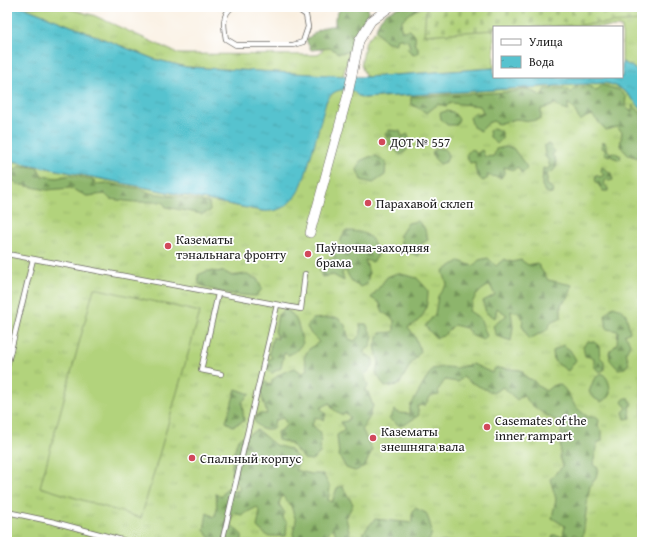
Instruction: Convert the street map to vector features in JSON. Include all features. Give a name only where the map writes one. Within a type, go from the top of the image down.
[{"type":"street","points":[[310,233],[348,94],[359,41],[371,21],[386,8],[390,7]]},
{"type":"lane","points":[[232,7],[226,11],[223,23],[226,39],[236,45],[294,45],[303,42],[308,27],[306,15],[298,9],[289,7]]},
{"type":"lane","points":[[7,254],[301,309],[305,274]]},
{"type":"lane","points":[[7,366],[33,259]]},
{"type":"lane","points":[[218,294],[201,370],[221,374]]},
{"type":"lane","points":[[222,542],[277,305]]},
{"type":"lane","points":[[7,512],[54,522],[129,542]]},
{"type":"green space","points":[[23,7],[62,7],[93,15],[179,54],[317,55],[359,19],[343,76],[186,67],[154,59]]},
{"type":"green space","points":[[341,7],[368,7],[368,17],[356,35],[350,32],[354,42],[351,52],[338,53],[331,48],[311,50],[306,40],[323,28],[335,26],[335,18]]},
{"type":"green space","points":[[399,7],[419,7],[402,20],[401,28],[402,31],[410,30],[415,36],[414,44],[418,47],[418,53],[413,55],[407,48],[410,47],[408,41],[397,38],[396,44],[385,41],[376,30],[379,21],[384,15]]},
{"type":"green space","points":[[422,7],[642,7],[642,75],[631,66],[623,62],[623,26],[493,26],[493,68],[366,77],[361,65],[366,41],[385,20]]},
{"type":"green space","points":[[429,7],[642,7],[642,21],[558,26],[493,26],[493,30],[424,35],[426,10]]},
{"type":"green space","points":[[604,83],[616,86],[626,92],[642,110],[642,542],[7,542],[7,160],[262,211],[277,210],[305,174],[326,102],[328,98],[337,90],[349,89],[364,98]]},
{"type":"green space","points":[[602,85],[619,90],[626,97],[625,106],[632,111],[633,105],[642,114],[642,161],[639,158],[628,155],[620,146],[622,132],[617,127],[606,130],[592,115],[580,121],[574,109],[568,103],[568,111],[561,109],[555,103],[552,106],[541,109],[541,119],[531,121],[516,119],[498,124],[493,121],[488,123],[481,131],[473,127],[470,117],[475,113],[484,114],[480,106],[451,103],[446,106],[438,104],[427,113],[411,104],[411,97],[509,92],[528,89],[542,96],[546,89],[565,88],[571,93],[574,88],[589,86],[596,91]]},
{"type":"green space","points":[[446,111],[453,112],[459,119],[456,125],[447,125],[441,119],[440,113]]},
{"type":"green space","points":[[494,128],[502,132],[502,139],[497,144],[490,137],[489,131]]},
{"type":"green space","points":[[389,130],[400,131],[402,137],[408,134],[409,141],[407,150],[401,155],[391,147],[385,134]]},
{"type":"green space","points":[[605,142],[606,148],[610,153],[613,152],[621,156],[620,160],[605,154],[605,149],[601,148],[602,143]]},
{"type":"green space","points":[[549,144],[555,152],[552,155],[555,158],[557,166],[552,172],[547,173],[547,185],[553,188],[552,194],[545,192],[542,185],[543,168],[547,169],[550,167],[545,156],[544,146]]},
{"type":"green space","points":[[505,147],[513,148],[527,167],[526,170],[521,173],[520,169],[517,167],[514,170],[504,167],[505,172],[501,178],[487,175],[488,178],[483,181],[476,173],[475,162],[470,163],[466,155],[471,149],[474,150],[476,154],[482,150],[485,157],[494,156],[496,149]]},
{"type":"green space","points":[[437,148],[445,149],[448,156],[446,162],[440,164],[434,158],[432,152]]},
{"type":"green space","points":[[376,156],[386,162],[385,175],[373,183],[361,180],[357,170],[360,161]]},
{"type":"green space","points":[[7,163],[11,164],[15,170],[20,165],[38,168],[42,176],[57,178],[70,175],[92,179],[96,184],[107,183],[142,189],[150,193],[182,197],[185,199],[209,203],[210,211],[202,214],[166,207],[163,202],[134,202],[110,199],[105,194],[87,196],[70,188],[47,190],[17,184],[13,180],[11,184],[7,183]]},
{"type":"green space","points":[[602,167],[611,173],[613,180],[609,181],[606,179],[604,184],[608,188],[608,191],[603,191],[595,180],[596,175],[600,177],[604,175],[601,171]]},
{"type":"green space","points":[[418,221],[424,227],[428,240],[420,245],[419,256],[402,250],[400,235],[408,223]]},
{"type":"green space","points":[[345,231],[364,233],[372,239],[376,250],[377,257],[373,262],[365,260],[369,273],[367,284],[361,287],[353,283],[345,270],[342,273],[344,281],[333,275],[322,277],[319,270],[325,261],[336,258],[332,254],[338,246],[342,251],[346,250],[340,242]]},
{"type":"green space","points":[[488,258],[496,266],[504,259],[512,262],[521,260],[528,265],[537,263],[548,280],[572,285],[569,297],[561,304],[561,318],[552,321],[547,330],[529,339],[522,325],[523,319],[518,312],[511,311],[513,327],[511,341],[497,336],[493,326],[507,315],[497,308],[495,318],[486,313],[483,301],[495,295],[490,285],[476,295],[469,311],[480,318],[487,336],[483,340],[473,336],[466,328],[454,325],[443,336],[436,338],[425,326],[435,314],[438,296],[447,284],[443,271],[459,261],[473,266],[479,260]]},
{"type":"green space","points":[[207,271],[225,272],[232,276],[245,274],[257,279],[262,289],[256,296],[212,290],[199,284],[198,275]]},
{"type":"green space","points":[[397,273],[417,278],[428,290],[428,296],[424,313],[418,321],[408,327],[414,335],[421,351],[410,365],[399,385],[385,387],[376,373],[379,363],[375,346],[380,333],[394,332],[394,320],[383,312],[379,302],[371,298],[387,277]]},
{"type":"green space","points":[[94,288],[200,312],[141,518],[40,487]]},
{"type":"green space","points":[[613,306],[619,308],[626,314],[630,332],[624,335],[627,337],[630,344],[626,352],[629,363],[625,368],[618,369],[610,360],[609,352],[617,344],[618,331],[607,329],[605,315]]},
{"type":"green space","points":[[285,309],[290,312],[296,320],[303,343],[296,351],[289,355],[284,353],[281,368],[272,373],[265,369],[268,360],[272,358],[269,353],[273,337],[278,339],[275,331],[278,315]]},
{"type":"green space","points":[[338,318],[345,325],[349,339],[355,341],[361,333],[360,324],[366,324],[373,337],[370,347],[363,352],[373,359],[373,367],[364,375],[368,386],[364,391],[368,392],[373,406],[370,413],[371,415],[362,429],[372,450],[365,466],[355,471],[346,468],[339,455],[337,435],[345,430],[341,422],[347,421],[350,417],[346,413],[341,415],[332,408],[330,403],[320,408],[326,413],[324,420],[315,417],[312,425],[321,433],[320,453],[312,460],[304,459],[290,443],[278,440],[277,432],[283,429],[287,424],[283,418],[275,420],[273,429],[261,429],[254,421],[258,414],[267,414],[260,390],[265,381],[269,385],[272,384],[272,380],[282,373],[295,368],[303,374],[307,369],[304,358],[308,350],[319,342],[311,334],[307,327],[312,319]]},
{"type":"green space","points":[[588,341],[594,342],[599,346],[600,357],[604,361],[604,370],[599,372],[594,366],[594,358],[585,356],[583,347]]},
{"type":"green space","points":[[563,345],[570,350],[576,360],[568,371],[554,361],[553,351]]},
{"type":"green space","points":[[473,364],[492,373],[495,368],[521,370],[527,378],[533,380],[538,386],[546,391],[552,386],[559,384],[565,389],[578,409],[588,417],[597,417],[599,420],[598,426],[602,432],[602,441],[597,443],[593,465],[598,468],[596,478],[590,486],[583,536],[581,539],[574,534],[572,542],[551,542],[553,535],[563,536],[565,526],[552,518],[556,499],[550,479],[563,466],[560,458],[562,424],[536,408],[523,395],[517,400],[503,387],[493,393],[463,377],[458,382],[445,380],[438,390],[439,395],[431,396],[425,405],[417,406],[419,415],[406,424],[400,426],[389,419],[395,410],[399,413],[410,414],[410,407],[432,369],[445,367],[456,368]]},
{"type":"green space","points":[[602,373],[607,378],[609,383],[610,396],[601,402],[594,398],[589,392],[594,379]]},
{"type":"green space","points":[[236,389],[250,394],[242,402],[244,421],[233,426],[226,422]]},
{"type":"green space","points":[[625,398],[629,398],[632,404],[629,407],[631,418],[625,419],[623,412],[627,408],[622,402]]},
{"type":"green space","points":[[257,430],[275,445],[289,449],[300,460],[295,470],[311,474],[323,474],[330,487],[328,500],[332,502],[337,488],[342,486],[353,504],[346,518],[351,539],[338,539],[333,528],[322,539],[322,542],[295,542],[293,533],[296,521],[291,506],[282,495],[279,504],[284,512],[283,518],[287,523],[286,536],[267,536],[257,527],[260,512],[257,507],[242,515],[233,513],[231,525],[242,535],[242,540],[239,542],[211,540],[204,530],[207,513],[214,517],[217,510],[216,493],[221,497],[227,488],[238,492],[240,487],[231,478],[233,455],[238,439]]},
{"type":"green space","points":[[415,508],[426,513],[431,528],[431,535],[428,542],[362,542],[363,533],[375,519],[412,523],[412,515]]},
{"type":"water","points":[[7,7],[23,7],[154,59],[186,67],[366,77],[493,68],[493,78],[623,78],[623,62],[631,66],[642,75],[642,110],[626,92],[616,86],[604,83],[364,98],[358,96],[353,91],[341,90],[334,92],[326,102],[307,170],[299,191],[284,207],[273,211],[262,211],[7,160]]},
{"type":"place","name":"ДОТ № 557","points":[[382,142]]},
{"type":"place","name":"Парахавой склеп","points":[[368,203]]},
{"type":"place","name":"Казематы тэнальнага фронту","points":[[168,246]]},
{"type":"place","name":"Паўночна-заходняя брама","points":[[308,254]]},
{"type":"place","name":"Casemates of the inner rampart","points":[[487,427]]},
{"type":"place","name":"Казематы знешняга вала","points":[[373,438]]},
{"type":"place","name":"Спальный корпус","points":[[192,458]]}]
